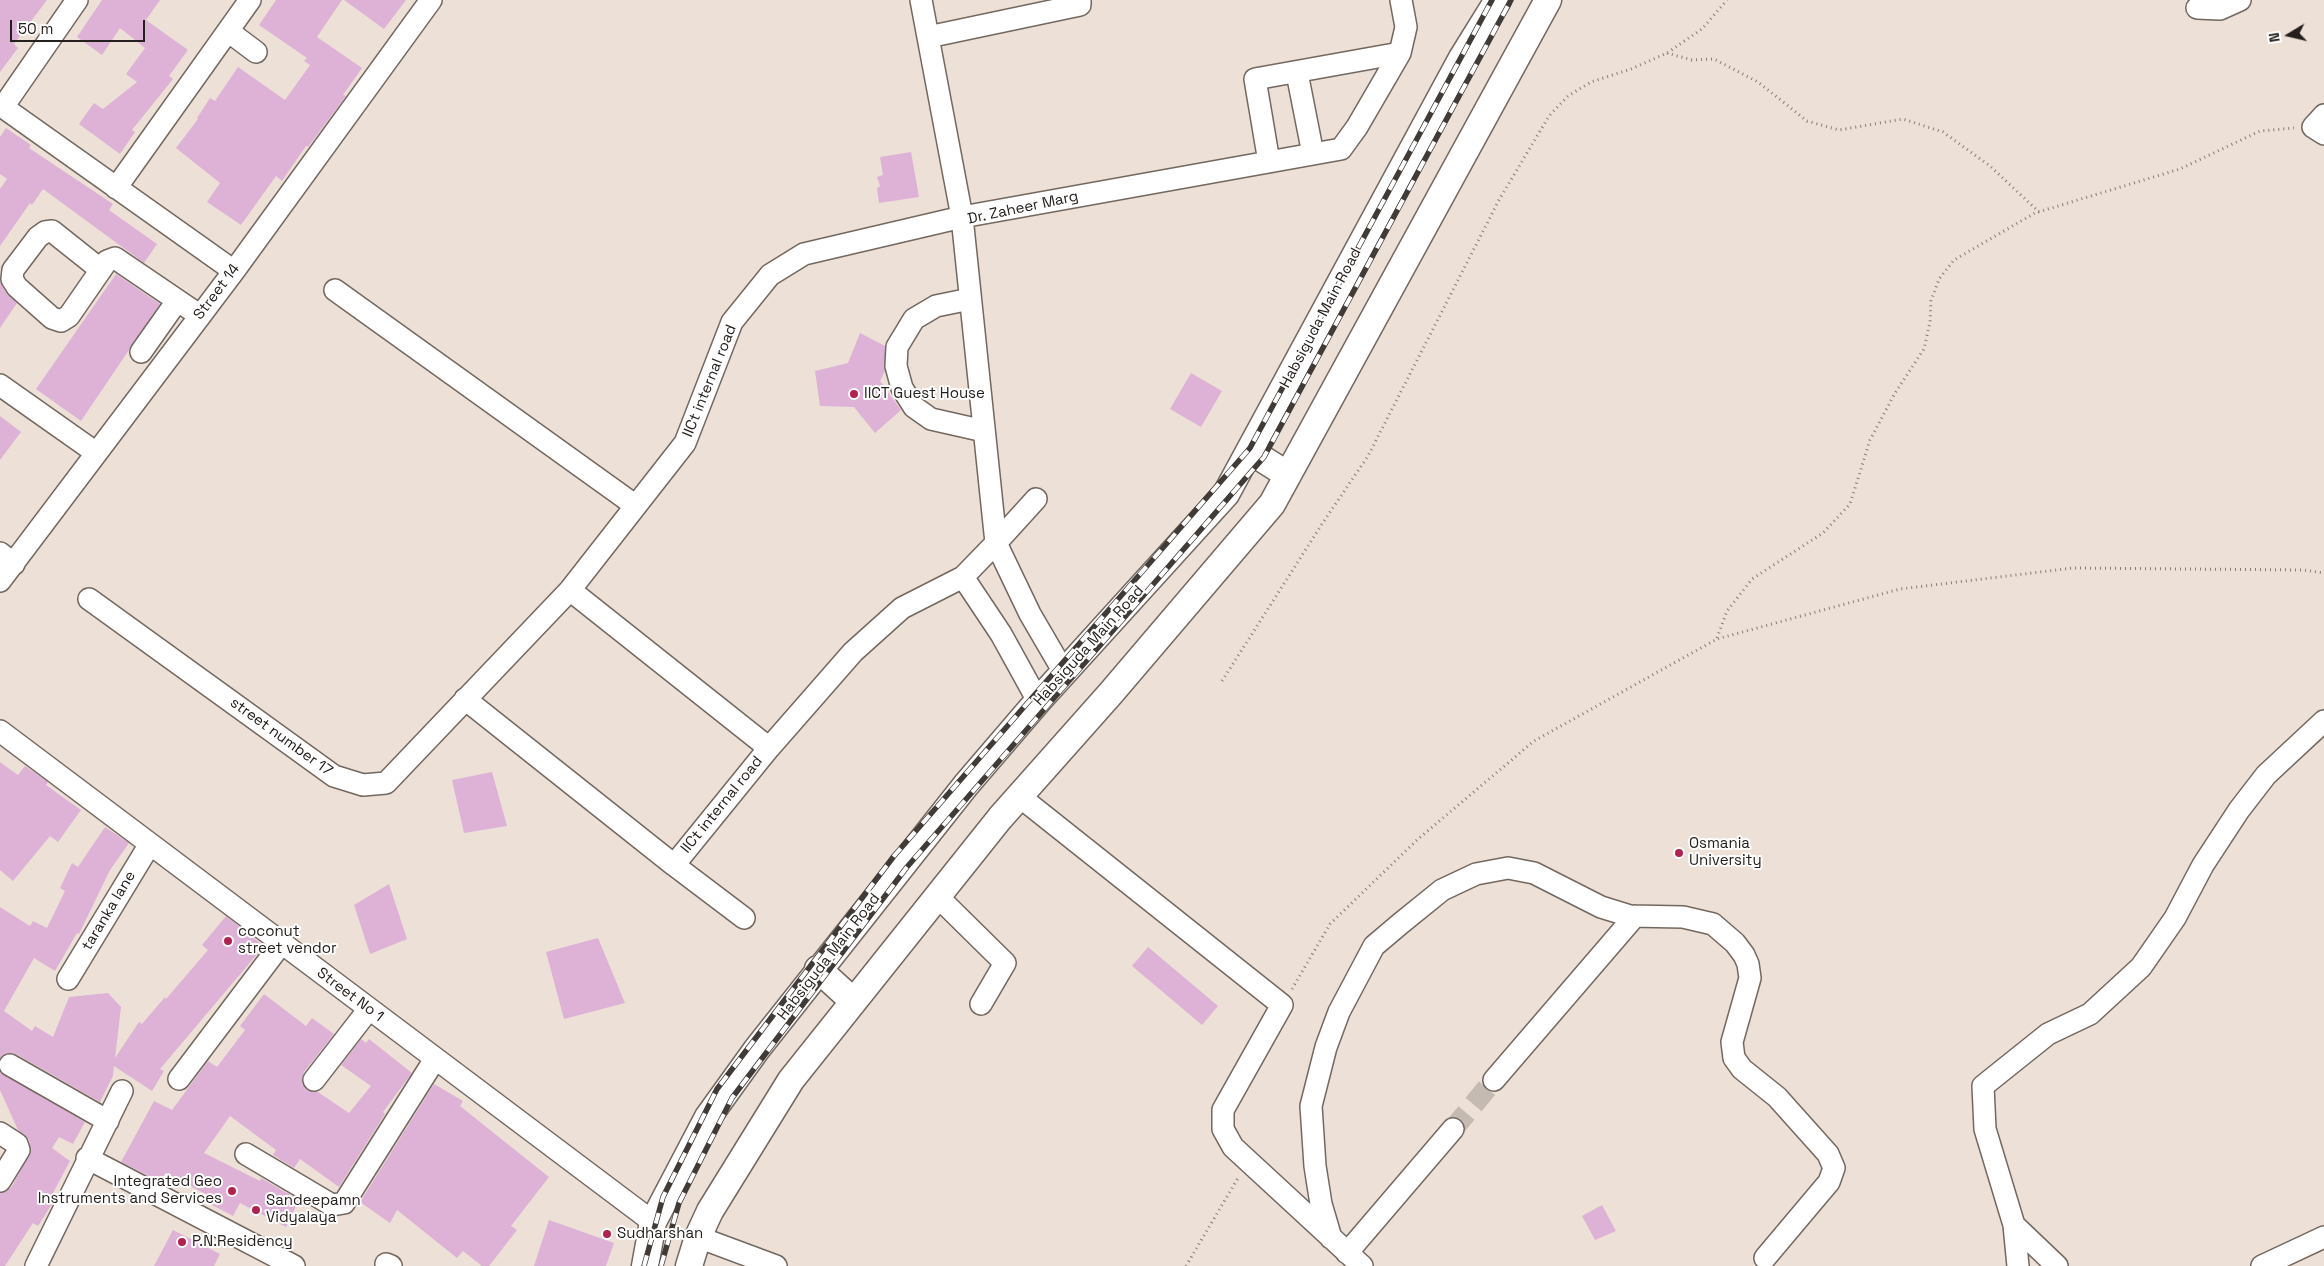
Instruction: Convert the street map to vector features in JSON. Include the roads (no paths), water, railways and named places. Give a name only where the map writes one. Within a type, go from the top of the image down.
[{"type":"main road","name":"Habsiguda Main Road","points":[[645,1266],[653,1222],[708,1117],[818,969],[966,785],[1038,701],[1065,674],[1226,494],[1462,58],[1498,0]]},
{"type":"main road","points":[[689,1266],[698,1237],[710,1212],[786,1088],[852,1000],[1019,796],[1111,693],[1272,504],[1548,0]]},
{"type":"main road","points":[[1250,451],[1288,475]]},
{"type":"main road","points":[[818,969],[852,1000]]},
{"type":"street","points":[[77,0],[1,106],[234,271]]},
{"type":"street","points":[[116,188],[250,0]]},
{"type":"street","name":"Street 14","points":[[0,581],[7,558],[95,452],[200,316],[431,0]]},
{"type":"street","points":[[921,0],[962,217]]},
{"type":"street","points":[[928,37],[1080,5],[1080,0]]},
{"type":"street","name":"Dr. Zaheer Marg","points":[[1065,674],[1030,614],[996,543],[962,217],[1313,154],[1346,146],[1400,53],[1406,27],[1402,0]]},
{"type":"street","points":[[2197,8],[2220,9],[2240,0]]},
{"type":"street","points":[[228,31],[256,52]]},
{"type":"street","points":[[1269,162],[1255,79],[1297,73],[1400,53]]},
{"type":"street","points":[[1297,73],[1313,154]]},
{"type":"street","name":"IICt internal road","points":[[769,748],[570,590],[685,443],[732,322],[770,275],[804,254],[962,217]]},
{"type":"street","points":[[101,270],[107,261],[115,258],[200,316]]},
{"type":"street","points":[[335,290],[636,506]]},
{"type":"street","points":[[970,299],[936,306],[914,319],[896,347],[896,366],[902,388],[914,407],[931,419],[984,431]]},
{"type":"street","points":[[141,352],[177,301]]},
{"type":"street","points":[[0,385],[95,452]]},
{"type":"street","points":[[1036,499],[962,577],[1001,634],[1038,701]]},
{"type":"street","name":"IICt internal road","points":[[744,918],[674,865],[769,748],[853,652],[902,608],[962,577]]},
{"type":"street","name":"street number 17","points":[[90,599],[334,776],[362,786],[386,783],[570,590]]},
{"type":"street","points":[[465,699],[674,865]]},
{"type":"street","points":[[2018,1266],[2014,1225],[1985,1129],[1983,1086],[2048,1034],[2090,1014],[2141,967],[2175,918],[2203,865],[2238,810],[2266,775],[2324,721]]},
{"type":"street","name":"Street No 1","points":[[0,731],[653,1222]]},
{"type":"street","points":[[1019,796],[1282,1005],[1223,1110],[1223,1129],[1233,1147],[1355,1259],[1452,1129]]},
{"type":"street","name":"taranka lane","points":[[68,978],[150,844]]},
{"type":"street","points":[[1331,1238],[1321,1204],[1315,1166],[1311,1106],[1326,1047],[1339,1012],[1374,946],[1442,890],[1476,874],[1508,868],[1534,873],[1601,907],[1635,916],[1683,917],[1713,924],[1735,943],[1748,964],[1750,978],[1732,1042],[1734,1058],[1742,1069],[1777,1097],[1828,1154],[1834,1168],[1828,1182],[1765,1258]]},
{"type":"street","points":[[937,896],[1005,963],[981,1004]]},
{"type":"street","points":[[1494,1080],[1635,916]]},
{"type":"street","points":[[179,1079],[281,944]]},
{"type":"street","points":[[314,1080],[369,1009]]},
{"type":"street","points":[[246,1154],[332,1205],[344,1203],[435,1059]]},
{"type":"street","points":[[10,1065],[108,1121]]},
{"type":"street","points":[[36,1266],[87,1158],[122,1091]]},
{"type":"street","points":[[0,1133],[16,1144],[19,1150],[0,1181]]},
{"type":"street","points":[[87,1158],[294,1266]]},
{"type":"street","points":[[2014,1225],[2057,1266]]},
{"type":"street","points":[[698,1237],[747,1261],[776,1266]]},
{"type":"street","points":[[2262,1266],[2324,1237]]},
{"type":"tunnel","points":[[1453,1129],[1494,1080]]},
{"type":"railway","points":[[644,1266],[663,1197],[717,1089],[894,856],[1250,448],[1492,0]]},
{"type":"railway","points":[[661,1266],[679,1203],[732,1098],[907,867],[1264,457],[1511,0]]},
{"type":"place","name":"IICT Guest House","points":[[854,394]]},
{"type":"place","name":"Osmania University","points":[[1679,853]]},
{"type":"place","name":"coconut street vendor","points":[[228,941]]},
{"type":"place","name":"Integrated Geo Instruments and Services","points":[[232,1191]]},
{"type":"place","name":"Sandeepamn Vidyalaya","points":[[256,1210]]},
{"type":"place","name":"Sudharshan","points":[[607,1234]]},
{"type":"place","name":"P.N.Residency","points":[[182,1242]]}]
